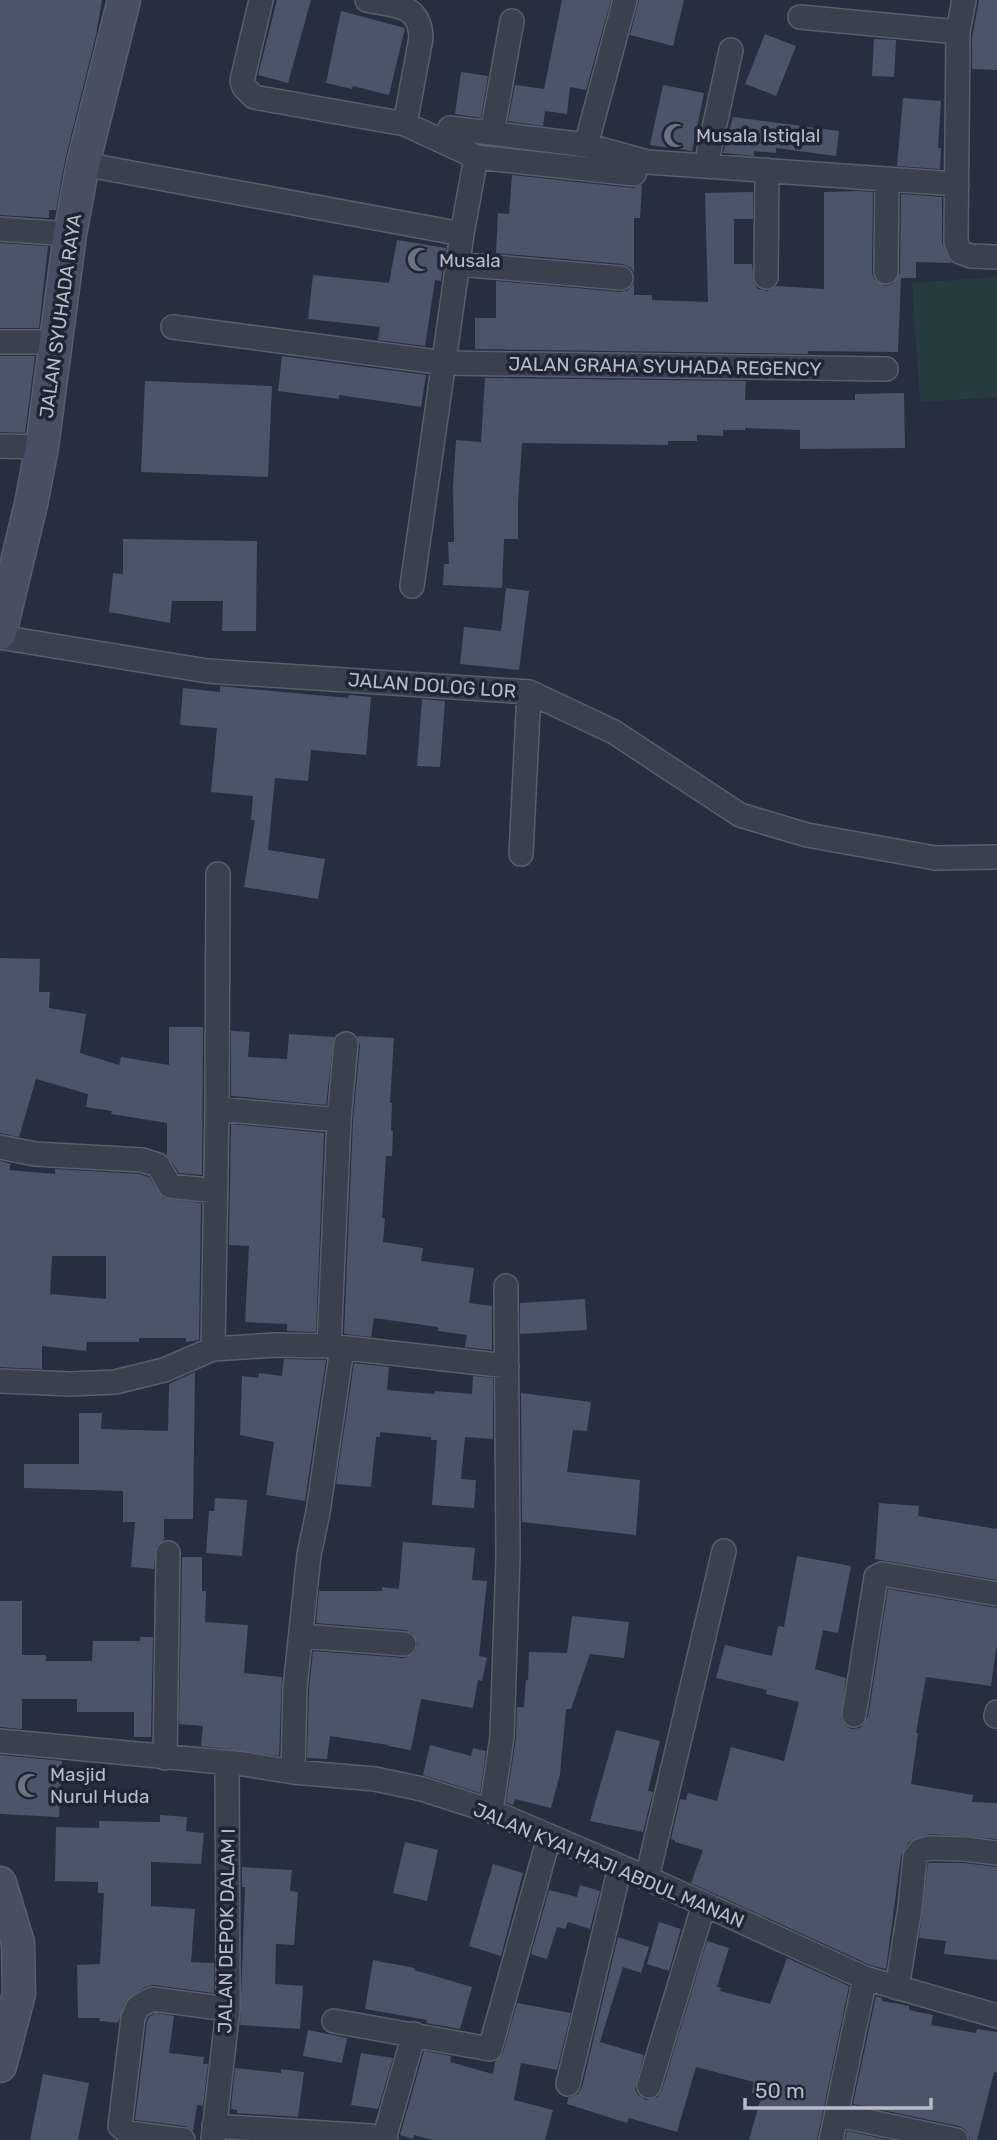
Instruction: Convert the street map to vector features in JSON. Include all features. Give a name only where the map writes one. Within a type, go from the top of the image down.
[{"type":"street","name":"JALAN SYUHADA RAYA","points":[[0,635],[42,447],[70,234],[83,164],[124,0]]},
{"type":"street","points":[[261,0],[242,76],[244,87],[249,93],[262,99],[405,124],[476,157],[634,174]]},
{"type":"street","points":[[367,0],[408,8],[421,26],[405,124]]},
{"type":"street","points":[[586,145],[625,0]]},
{"type":"street","points":[[964,0],[958,32],[956,242],[960,252],[971,256],[997,257]]},
{"type":"street","points":[[800,17],[958,32]]},
{"type":"street","points":[[492,133],[512,21]]},
{"type":"street","points":[[706,165],[731,50]]},
{"type":"street","points":[[450,128],[586,145],[647,162],[957,184]]},
{"type":"street","points":[[412,586],[462,234],[476,157]]},
{"type":"street","points":[[83,164],[462,234]]},
{"type":"street","points":[[766,277],[767,170]]},
{"type":"street","points":[[886,272],[887,179]]},
{"type":"street","points":[[0,229],[70,234]]},
{"type":"street","points":[[459,264],[621,278]]},
{"type":"street","name":"JALAN GRAHA SYUHADA REGENCY","points":[[173,327],[444,363],[886,369]]},
{"type":"street","points":[[0,342],[57,342]]},
{"type":"street","points":[[0,446],[42,447]]},
{"type":"street","name":"JALAN DOLOG LOR","points":[[0,635],[207,671],[529,692],[614,732],[740,815],[807,835],[935,858],[997,857]]},
{"type":"street","points":[[521,854],[529,692]]},
{"type":"street","points":[[213,1349],[218,874]]},
{"type":"street","points":[[293,1772],[296,1688],[309,1555],[318,1512],[335,1347],[339,1120],[346,1044]]},
{"type":"street","points":[[217,1109],[339,1120]]},
{"type":"street","points":[[0,1147],[36,1154],[142,1160],[158,1165],[170,1186],[216,1191]]},
{"type":"street","points":[[491,1811],[502,1737],[508,1556],[506,1286]]},
{"type":"street","points":[[0,1381],[71,1384],[116,1381],[164,1370],[213,1349],[275,1345],[335,1347],[507,1366]]},
{"type":"street","points":[[647,1878],[724,1552]]},
{"type":"street","points":[[165,1758],[168,1553]]},
{"type":"street","points":[[854,1715],[876,1577],[882,1574],[997,1594]]},
{"type":"street","points":[[301,1636],[404,1644]]},
{"type":"street","name":"JALAN KYAI HAJI ABDUL MANAN","points":[[0,1741],[375,1779],[422,1789],[491,1811],[647,1878],[864,1978],[997,2016]]},
{"type":"street","name":"JALAN DEPOK DALAM I","points":[[214,2133],[228,2009],[227,1763]]},
{"type":"street","points":[[334,2021],[490,2049],[550,1837]]},
{"type":"street","points":[[897,1988],[915,1857],[920,1851],[929,1848],[997,1853]]},
{"type":"street","points":[[568,2084],[620,1867]]},
{"type":"street","points":[[0,1883],[18,1943],[0,2066]]},
{"type":"street","points":[[649,2086],[704,1905]]},
{"type":"street","points":[[831,2140],[864,1978]]},
{"type":"street","points":[[183,2140],[128,2133],[120,2126],[133,2018],[138,2007],[152,1999],[228,2009]]},
{"type":"street","points":[[214,2133],[371,2136],[385,2140],[414,2034]]},
{"type":"street","points":[[838,2115],[956,2140]]},
{"type":"green space","points":[[997,277],[997,397],[920,402],[912,283]]},
{"type":"building","points":[[0,0],[102,0],[56,210],[49,210],[49,218],[0,215]]},
{"type":"building","points":[[277,0],[311,0],[288,83],[258,75]]},
{"type":"building","points":[[562,0],[611,0],[586,90],[570,87],[567,114],[545,111],[543,126],[508,121],[515,85],[544,89]]},
{"type":"building","points":[[639,0],[684,0],[673,46],[630,35]]},
{"type":"building","points":[[979,0],[997,0],[997,70],[972,69],[972,38]]},
{"type":"building","points":[[341,11],[405,28],[389,95],[353,86],[352,89],[326,83]]},
{"type":"building","points":[[765,34],[796,46],[776,96],[745,84]]},
{"type":"building","points":[[874,39],[896,40],[894,77],[872,76]]},
{"type":"building","points":[[461,72],[488,76],[481,118],[455,114]]},
{"type":"building","points":[[663,85],[704,93],[692,151],[650,145]]},
{"type":"building","points":[[903,98],[941,101],[938,148],[941,148],[940,169],[897,166]]},
{"type":"building","points":[[733,117],[839,131],[836,156],[776,148],[776,153],[754,151],[754,156],[723,153]]},
{"type":"building","points":[[512,175],[633,188],[642,185],[640,218],[634,218],[634,273],[630,267],[622,264],[496,253],[498,213],[509,214]]},
{"type":"building","points":[[753,192],[753,219],[734,219],[734,264],[752,264],[754,283],[758,289],[767,291],[776,286],[824,289],[824,192],[873,192],[872,273],[874,279],[885,286],[893,284],[900,273],[901,194],[942,197],[942,242],[951,263],[916,262],[916,278],[901,278],[898,352],[808,351],[808,354],[475,349],[475,318],[496,318],[496,281],[620,292],[628,290],[634,283],[634,295],[652,295],[652,300],[708,302],[705,193]]},
{"type":"building","points":[[397,240],[446,248],[441,281],[435,280],[425,346],[378,340],[380,327],[308,319],[313,275],[389,283]]},
{"type":"building","points":[[0,243],[48,246],[39,328],[0,328]]},
{"type":"building","points":[[0,356],[35,356],[25,433],[0,432]]},
{"type":"building","points":[[282,356],[426,375],[421,407],[339,395],[339,399],[278,391]]},
{"type":"building","points":[[485,378],[746,381],[745,400],[855,400],[855,394],[904,393],[905,448],[800,449],[800,430],[745,428],[723,430],[723,436],[697,435],[697,441],[668,441],[668,445],[522,443],[518,539],[504,539],[502,588],[443,585],[444,564],[449,564],[448,542],[454,542],[456,440],[481,442]]},
{"type":"building","points":[[145,381],[272,386],[268,477],[141,472]]},
{"type":"building","points":[[123,539],[257,541],[256,631],[222,631],[223,601],[172,601],[170,623],[109,612],[113,573],[123,574]]},
{"type":"building","points":[[506,588],[529,591],[519,670],[460,664],[464,627],[501,631]]},
{"type":"building","points":[[220,686],[348,698],[349,695],[371,697],[366,755],[311,750],[308,781],[275,778],[268,850],[325,859],[318,899],[244,887],[255,820],[251,820],[253,796],[211,792],[217,728],[180,725],[183,688],[220,692]]},
{"type":"building","points":[[422,699],[445,701],[440,767],[417,766]]},
{"type":"building","points":[[0,958],[40,959],[39,992],[50,992],[49,1008],[86,1014],[80,1053],[119,1065],[121,1057],[169,1065],[169,1027],[203,1027],[202,1175],[179,1173],[167,1155],[167,1123],[86,1107],[88,1094],[36,1079],[19,1137],[0,1133]]},
{"type":"building","points":[[231,1031],[250,1032],[248,1057],[287,1059],[289,1034],[334,1037],[326,1105],[231,1096]]},
{"type":"building","points":[[357,1036],[394,1038],[390,1103],[392,1156],[386,1156],[383,1242],[423,1248],[421,1261],[474,1268],[469,1303],[492,1306],[492,1350],[465,1347],[467,1335],[438,1331],[438,1327],[374,1318],[371,1337],[344,1334],[353,1121],[360,1045]]},
{"type":"building","points":[[231,1124],[324,1133],[316,1332],[287,1331],[287,1324],[245,1322],[249,1246],[229,1245]]},
{"type":"building","points":[[0,1161],[11,1164],[9,1170],[55,1174],[55,1169],[139,1174],[149,1177],[163,1198],[201,1203],[199,1340],[186,1342],[186,1338],[139,1338],[139,1342],[87,1342],[86,1351],[42,1346],[42,1369],[0,1367]],"holes":[[[52,1256],[106,1256],[106,1299],[50,1294]]]},
{"type":"building","points":[[585,1299],[587,1330],[520,1334],[520,1303]]},
{"type":"building","points":[[284,1359],[326,1360],[305,1501],[266,1495],[274,1442],[240,1435],[242,1376],[258,1378],[259,1373],[282,1376]]},
{"type":"building","points":[[354,1363],[389,1367],[387,1390],[472,1394],[473,1376],[493,1378],[493,1439],[465,1437],[461,1479],[476,1480],[474,1508],[432,1505],[437,1440],[431,1440],[431,1437],[380,1432],[380,1437],[376,1437],[371,1487],[336,1484]]},
{"type":"building","points":[[195,1372],[193,1519],[164,1519],[164,1540],[156,1546],[154,1569],[131,1567],[135,1522],[123,1522],[123,1491],[24,1488],[24,1464],[79,1464],[79,1413],[102,1413],[101,1429],[168,1431],[169,1384]]},
{"type":"building","points":[[521,1393],[591,1402],[587,1431],[573,1430],[567,1472],[640,1480],[636,1535],[522,1522]]},
{"type":"building","points":[[215,1498],[247,1500],[242,1556],[206,1553],[209,1511],[214,1511]]},
{"type":"building","points":[[879,1503],[919,1506],[918,1516],[997,1529],[997,1580],[875,1559]]},
{"type":"building","points":[[403,1542],[475,1548],[472,1580],[487,1581],[479,1656],[487,1658],[482,1681],[478,1680],[473,1708],[421,1699],[411,1750],[330,1736],[327,1759],[307,1758],[313,1651],[404,1658],[415,1652],[418,1644],[412,1633],[405,1630],[316,1623],[319,1591],[382,1591],[382,1587],[399,1589]]},
{"type":"building","points":[[797,1556],[851,1566],[838,1633],[823,1630],[815,1669],[846,1678],[841,1719],[851,1729],[860,1728],[868,1717],[888,1589],[997,1608],[997,1643],[991,1686],[926,1677],[916,1733],[911,1784],[973,1795],[972,1802],[997,1803],[997,1839],[929,1834],[909,1842],[901,1856],[886,1969],[870,1965],[691,1883],[703,1850],[671,1839],[680,1799],[686,1800],[688,1793],[717,1801],[731,1747],[784,1761],[799,1702],[766,1694],[767,1690],[716,1678],[725,1645],[772,1656],[778,1626],[784,1627]]},
{"type":"building","points":[[182,1557],[202,1557],[202,1591],[206,1591],[205,1622],[248,1625],[244,1673],[282,1677],[279,1756],[201,1746],[203,1726],[179,1724]]},
{"type":"building","points":[[0,1601],[22,1601],[22,1655],[46,1655],[46,1661],[92,1661],[93,1641],[140,1641],[140,1637],[153,1637],[151,1737],[134,1737],[134,1712],[77,1712],[77,1699],[22,1699],[22,1729],[0,1727]]},
{"type":"building","points":[[572,1616],[629,1622],[624,1658],[590,1654],[571,1709],[566,1709],[560,1774],[551,1808],[515,1799],[513,1805],[506,1802],[516,1739],[517,1707],[524,1707],[529,1652],[567,1653]]},
{"type":"building","points":[[616,1730],[660,1741],[648,1791],[653,1792],[643,1832],[590,1821]]},
{"type":"building","points":[[430,1745],[471,1756],[473,1748],[486,1751],[480,1793],[423,1775]]},
{"type":"building","name":"Masjid Nurul Huda","points":[[0,1755],[62,1761],[59,1817],[0,1814]]},
{"type":"building","points":[[160,1815],[187,1817],[186,1831],[204,1833],[201,1864],[151,1862],[151,1906],[195,1909],[191,1962],[214,1963],[214,1993],[153,1985],[145,1987],[126,2001],[118,2023],[99,2021],[100,2018],[78,2018],[77,1965],[100,1964],[104,1893],[98,1893],[98,1882],[55,1881],[56,1827],[99,1828],[99,1821],[160,1822]]},
{"type":"building","points":[[405,1842],[438,1850],[427,1901],[393,1893]]},
{"type":"building","points":[[928,1863],[997,1867],[997,1960],[944,1954],[946,1941],[919,1938]]},
{"type":"building","points":[[493,1864],[523,1873],[501,1956],[469,1946]]},
{"type":"building","points":[[242,1867],[292,1870],[290,1891],[298,1892],[294,1945],[276,1944],[275,1984],[303,1986],[300,2029],[240,2025],[245,1887],[242,1887]]},
{"type":"building","points":[[580,1885],[600,1891],[590,1929],[568,1922],[565,1929],[557,1927],[547,1959],[531,1954],[549,1890],[577,1897]]},
{"type":"building","points":[[659,1922],[681,1929],[669,1971],[647,1964]]},
{"type":"building","points":[[618,1937],[649,1947],[641,1973],[623,1967],[600,2042],[644,2055],[635,2089],[638,2095],[646,2100],[658,2097],[662,2090],[707,1941],[729,1948],[717,1987],[721,1988],[720,1991],[770,2004],[787,1958],[849,1986],[817,2140],[749,2140],[762,2094],[752,2093],[754,2082],[696,2067],[677,2132],[629,2118],[627,2123],[567,2104],[568,2098],[578,2094],[582,2087]]},
{"type":"building","points":[[373,1960],[415,1968],[414,1970],[472,1987],[460,2029],[365,2009]]},
{"type":"building","points":[[876,1996],[882,1998],[882,2001],[909,2006],[909,2010],[933,2015],[931,2025],[976,2033],[977,2029],[997,2032],[997,2073],[994,2072],[977,2140],[970,2140],[966,2130],[959,2126],[853,2104]]},
{"type":"building","points":[[517,2003],[571,2013],[557,2070],[521,2063],[514,2100],[553,2110],[545,2140],[433,2140],[400,2135],[424,2051],[451,2056],[450,2062],[493,2074],[495,2062],[503,2053]]},
{"type":"building","points":[[155,2013],[174,2016],[169,2053],[204,2057],[203,2064],[208,2064],[203,2106],[197,2105],[193,2131],[185,2126],[135,2120],[147,2022]]},
{"type":"building","points":[[308,2030],[347,2038],[342,2063],[303,2056]]},
{"type":"building","points":[[361,2053],[393,2058],[378,2109],[351,2105]]},
{"type":"building","points":[[235,2068],[281,2073],[281,2069],[304,2072],[298,2117],[237,2113],[237,2110],[231,2109]]},
{"type":"building","points":[[43,2074],[89,2083],[78,2140],[30,2140]]},
{"type":"building","points":[[847,2131],[888,2140],[845,2140]]},
{"type":"place","name":"Musala Istiqlal","points":[[676,135]]},
{"type":"place","name":"Musala","points":[[419,260]]},
{"type":"place","name":"Masjid Nurul Huda","points":[[30,1785]]}]
